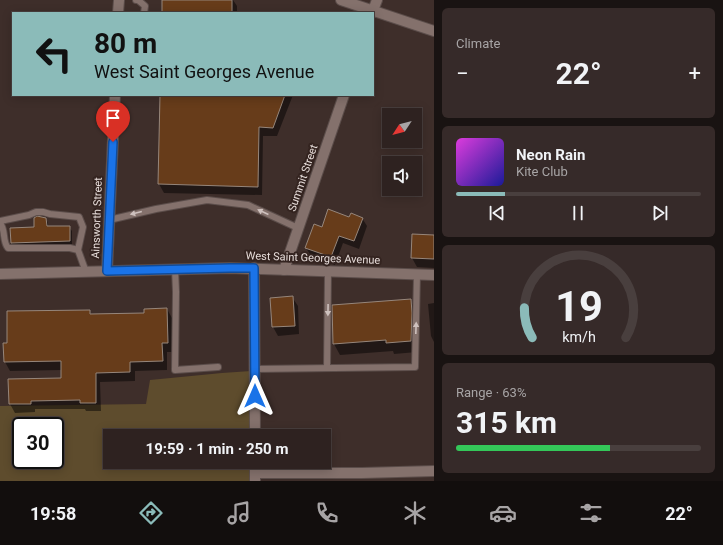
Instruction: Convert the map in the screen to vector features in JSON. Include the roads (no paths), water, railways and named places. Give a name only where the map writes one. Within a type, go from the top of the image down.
[{"type":"street","points":[[118,12],[119,0]]},
{"type":"street","points":[[341,0],[372,12],[376,0]]},
{"type":"street","points":[[374,13],[434,31]]},
{"type":"street","name":"Ainsworth Street","points":[[107,271],[115,96]]},
{"type":"street","name":"Summit Street","points":[[284,270],[344,96]]},
{"type":"street","points":[[254,268],[255,429]]},
{"type":"street","name":"West Saint Georges Avenue","points":[[0,274],[254,268],[434,275]]},
{"type":"street","points":[[255,477],[434,471]]},
{"type":"lane","points":[[136,0],[145,6],[144,12]]},
{"type":"lane","points":[[109,220],[156,209],[207,200],[248,205],[298,228]]},
{"type":"lane","points":[[78,250],[70,248],[8,248],[6,245],[3,227],[0,222],[36,212],[79,218],[83,228],[78,250],[86,272]]},
{"type":"lane","points":[[175,269],[175,370],[218,367]]},
{"type":"lane","points":[[327,368],[328,271]]},
{"type":"lane","points":[[254,369],[415,367],[417,274]]}]
